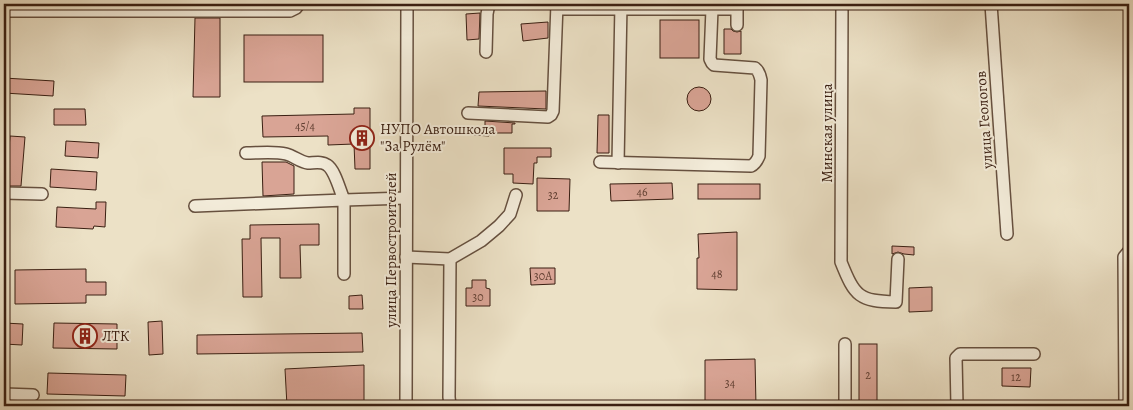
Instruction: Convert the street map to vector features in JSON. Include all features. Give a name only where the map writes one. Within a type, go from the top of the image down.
[{"type":"street","points":[[4,11],[290,11],[299,4]]},
{"type":"street","name":"улица Первостроителей","points":[[406,406],[407,4]]},
{"type":"street","points":[[486,52],[489,4]]},
{"type":"street","name":"Минская улица","points":[[842,4],[841,262],[852,287],[858,294],[876,301],[896,302],[898,259]]},
{"type":"street","name":"улица Геологов","points":[[991,4],[1007,234]]},
{"type":"street","points":[[468,113],[548,117],[551,115],[553,111],[562,6],[737,6],[737,26]]},
{"type":"street","points":[[618,163],[621,6]]},
{"type":"street","points":[[600,162],[750,166],[758,160],[760,75],[755,68],[714,65],[712,63],[710,59],[719,7]]},
{"type":"street","points":[[246,153],[277,152],[287,154],[307,163],[323,162],[328,165],[332,170],[344,200],[344,274]]},
{"type":"street","points":[[4,193],[42,194]]},
{"type":"street","points":[[406,257],[450,259],[481,241],[499,226],[510,214],[516,195]]},
{"type":"street","points":[[195,206],[406,198]]},
{"type":"street","points":[[1125,406],[1124,257],[1129,251]]},
{"type":"street","points":[[450,259],[450,406]]},
{"type":"street","points":[[845,344],[846,406]]},
{"type":"street","points":[[957,406],[956,358],[960,354],[1034,354]]},
{"type":"street","points":[[4,394],[33,396]]},
{"type":"building","points":[[480,13],[479,39],[467,40],[466,14]]},
{"type":"building","points":[[195,18],[220,18],[220,97],[193,97]]},
{"type":"building","points":[[660,20],[699,20],[699,58],[660,58]]},
{"type":"building","points":[[548,22],[548,38],[523,41],[521,24]]},
{"type":"building","points":[[724,29],[741,31],[741,54],[724,54]]},
{"type":"building","points":[[244,35],[323,35],[323,82],[244,82]]},
{"type":"building","points":[[4,78],[54,81],[53,96],[4,93]]},
{"type":"building","points":[[699,87],[708,90],[711,99],[708,108],[699,111],[690,108],[687,99],[690,90]]},
{"type":"building","points":[[546,91],[546,109],[478,106],[479,92]]},
{"type":"building","points":[[354,108],[370,108],[370,169],[355,169],[354,144],[328,145],[328,136],[263,137],[262,116],[354,114]]},
{"type":"building","points":[[54,109],[85,109],[86,125],[54,125]]},
{"type":"building","points":[[598,115],[609,115],[609,153],[597,153]]},
{"type":"building","points":[[485,121],[515,124],[512,124],[512,133],[489,133],[489,136],[474,135],[475,127],[485,128]]},
{"type":"building","points":[[10,136],[25,137],[21,186],[6,186]]},
{"type":"building","points":[[66,141],[99,143],[98,158],[65,156]]},
{"type":"building","points":[[504,148],[551,148],[551,157],[537,157],[537,163],[534,163],[533,184],[513,183],[513,174],[504,174]]},
{"type":"building","points":[[262,162],[286,162],[294,166],[294,194],[263,196]]},
{"type":"building","points":[[51,169],[97,172],[96,190],[50,187]]},
{"type":"building","points":[[537,178],[570,179],[569,211],[537,211]]},
{"type":"building","points":[[672,183],[673,199],[611,201],[610,184]]},
{"type":"building","points":[[698,184],[760,184],[760,199],[698,199]]},
{"type":"building","points":[[96,202],[106,202],[105,227],[94,226],[93,229],[56,227],[57,207],[96,209]]},
{"type":"building","points":[[319,224],[319,245],[300,245],[301,278],[280,278],[280,238],[261,238],[262,297],[243,297],[242,239],[250,239],[250,225]]},
{"type":"building","points":[[737,232],[737,290],[697,289],[698,234]]},
{"type":"building","points":[[892,246],[914,247],[914,255],[898,252],[892,254]]},
{"type":"building","points":[[530,268],[555,268],[555,284],[531,285]]},
{"type":"building","points":[[86,269],[86,282],[106,282],[106,295],[86,295],[86,303],[15,304],[15,270]]},
{"type":"building","points":[[472,280],[486,280],[486,288],[490,289],[490,306],[466,306],[466,288],[472,288]]},
{"type":"building","points":[[932,287],[932,311],[909,312],[909,288]]},
{"type":"building","points":[[362,295],[363,309],[349,309],[349,296]]},
{"type":"building","points":[[162,321],[163,354],[149,355],[148,322]]},
{"type":"building","points":[[4,323],[23,324],[22,345],[4,344]]},
{"type":"building","name":"ЛТК","points":[[54,323],[117,324],[117,349],[53,348]]},
{"type":"building","points":[[362,333],[363,352],[197,354],[197,335]]},
{"type":"building","points":[[859,344],[877,344],[877,406],[859,406]]},
{"type":"building","points":[[755,359],[756,406],[705,406],[705,360]]},
{"type":"building","points":[[364,365],[364,406],[287,406],[285,369]]},
{"type":"building","points":[[1002,368],[1031,368],[1030,387],[1002,386]]},
{"type":"building","points":[[48,373],[126,375],[125,396],[47,394]]},
{"type":"place","name":"НУПО Автошкола \"За Рулём\"","points":[[362,138]]},
{"type":"place","name":"ЛТК","points":[[85,336]]}]
